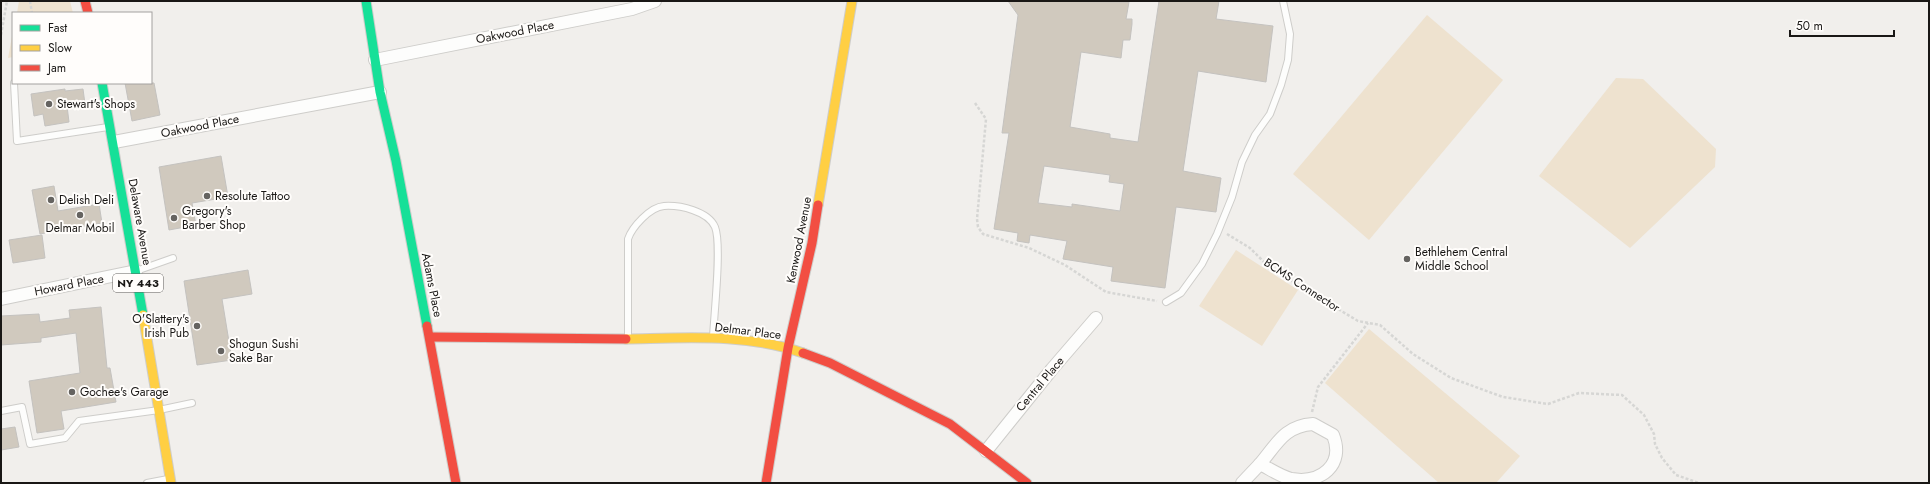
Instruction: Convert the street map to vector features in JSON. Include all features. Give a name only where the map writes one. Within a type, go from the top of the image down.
[{"type":"street","points":[[85,1],[88,12]]},
{"type":"street","name":"Adams Place","points":[[366,1],[380,92],[430,337],[456,483]]},
{"type":"street","name":"Oakwood Place","points":[[375,60],[632,9],[655,1]]},
{"type":"street","name":"Kenwood Avenue","points":[[766,483],[786,371],[788,348],[812,243],[852,1]]},
{"type":"street","name":"Delaware Avenue","points":[[102,84],[114,142],[170,481]]},
{"type":"street","name":"Oakwood Place","points":[[114,142],[380,92]]},
{"type":"street","name":"Howard Place","points":[[1,299],[136,271]]},
{"type":"street","name":"Central Place","points":[[986,451],[1052,369],[1096,318]]},
{"type":"street","name":"Delmar Place","points":[[430,337],[722,338],[788,348],[830,363],[950,424],[1027,483]]},
{"type":"street","points":[[1242,483],[1292,428],[1313,424],[1333,434],[1337,444],[1335,463],[1322,476],[1310,481],[1290,478],[1260,464]]},
{"type":"lane","points":[[1166,302],[1181,293],[1202,264],[1219,229],[1232,197],[1242,162],[1255,135],[1270,114],[1281,85],[1288,60],[1290,34],[1283,1]]},
{"type":"lane","points":[[14,84],[17,141],[110,126]]},
{"type":"lane","points":[[628,338],[628,239],[630,232],[640,218],[663,206],[695,211],[710,219],[715,228],[717,252],[713,338]]},
{"type":"lane","points":[[136,271],[173,258]]},
{"type":"lane","points":[[1,411],[22,407],[30,444],[65,438],[79,421],[159,410],[192,403]]},
{"type":"lane","points":[[147,483],[170,481]]},
{"type":"path","points":[[1,35],[7,1]]},
{"type":"path","points":[[30,1],[32,12]]},
{"type":"path","points":[[975,103],[986,119],[977,219],[978,227],[983,234],[1029,248],[1065,265],[1106,292],[1166,302]]},
{"type":"path","name":"BCMS Connector","points":[[1219,229],[1250,248],[1269,266],[1287,278],[1358,321],[1380,325],[1413,354],[1451,378],[1503,397],[1548,404],[1579,393],[1622,394],[1644,415],[1654,434],[1655,444],[1660,454],[1676,475],[1699,483]]},
{"type":"path","points":[[1313,424],[1311,408],[1318,387],[1368,323]]},
{"type":"shaded area","points":[[19,1],[70,1],[73,12],[17,12]]},
{"type":"shaded area","points":[[1427,15],[1503,80],[1369,240],[1293,174]]},
{"type":"shaded area","points":[[12,36],[12,57],[8,58]]},
{"type":"shaded area","points":[[1616,78],[1643,79],[1716,149],[1715,167],[1630,248],[1539,176]]},
{"type":"shaded area","points":[[1236,250],[1298,290],[1262,346],[1199,306]]},
{"type":"shaded area","points":[[1369,329],[1520,456],[1496,483],[1439,483],[1325,383]]},
{"type":"building","points":[[1008,1],[1129,2],[1126,19],[1132,19],[1130,40],[1123,40],[1121,58],[1081,52],[1070,127],[1110,134],[1110,138],[1138,142],[1159,1],[1219,1],[1216,19],[1273,26],[1266,82],[1198,71],[1183,171],[1221,178],[1216,212],[1176,207],[1165,288],[1111,281],[1113,267],[1063,259],[1067,241],[1030,235],[1029,243],[1017,241],[1018,233],[994,229],[1009,133],[1002,133],[1018,15]],"holes":[[[1044,166],[1110,175],[1109,182],[1124,184],[1120,211],[1072,204],[1072,207],[1038,203]]]},
{"type":"building","points":[[154,83],[160,115],[132,121],[125,84]]},
{"type":"building","name":"Stewart's Shops","points":[[65,89],[65,91],[83,89],[85,104],[67,106],[69,122],[45,126],[43,114],[34,116],[31,94]]},
{"type":"building","points":[[221,156],[228,197],[192,203],[196,225],[169,230],[159,167]]},
{"type":"building","points":[[54,186],[58,211],[99,204],[102,223],[40,234],[32,190]]},
{"type":"building","points":[[42,235],[45,258],[13,263],[9,240]]},
{"type":"building","points":[[248,270],[252,294],[222,299],[232,360],[197,365],[184,281]]},
{"type":"building","points":[[101,307],[107,368],[110,368],[116,402],[61,411],[64,429],[37,433],[29,381],[80,373],[76,333],[41,338],[41,342],[1,345],[1,316],[39,314],[40,322],[70,318],[69,310]]},
{"type":"building","points":[[15,427],[19,447],[1,450],[1,429]]},
{"type":"traffic: fast","points":[[366,1],[380,92],[396,161],[427,326]]},
{"type":"traffic: fast","points":[[102,84],[143,315]]},
{"type":"traffic: slow","points":[[818,205],[852,1]]},
{"type":"traffic: slow","points":[[143,315],[171,483]]},
{"type":"traffic: slow","points":[[626,339],[716,338],[760,342],[803,353]]},
{"type":"traffic: jam","points":[[85,1],[88,12]]},
{"type":"traffic: jam","points":[[766,483],[788,348],[812,243],[818,205]]},
{"type":"traffic: jam","points":[[427,326],[456,483]]},
{"type":"traffic: jam","points":[[430,337],[626,339]]},
{"type":"traffic: jam","points":[[803,353],[830,363],[950,424],[1027,483]]},
{"type":"place","name":"Stewart's Shops","points":[[49,104]]},
{"type":"place","name":"Resolute Tattoo","points":[[207,196]]},
{"type":"place","name":"Delish Deli","points":[[51,200]]},
{"type":"place","name":"Delmar Mobil","points":[[80,215]]},
{"type":"place","name":"Gregory's Barber Shop","points":[[174,218]]},
{"type":"place","name":"Bethlehem Central Middle School","points":[[1407,259]]},
{"type":"place","name":"O'Slattery's Irish Pub","points":[[197,326]]},
{"type":"place","name":"Shogun Sushi Sake Bar","points":[[221,351]]},
{"type":"place","name":"Gochee's Garage","points":[[72,392]]}]
